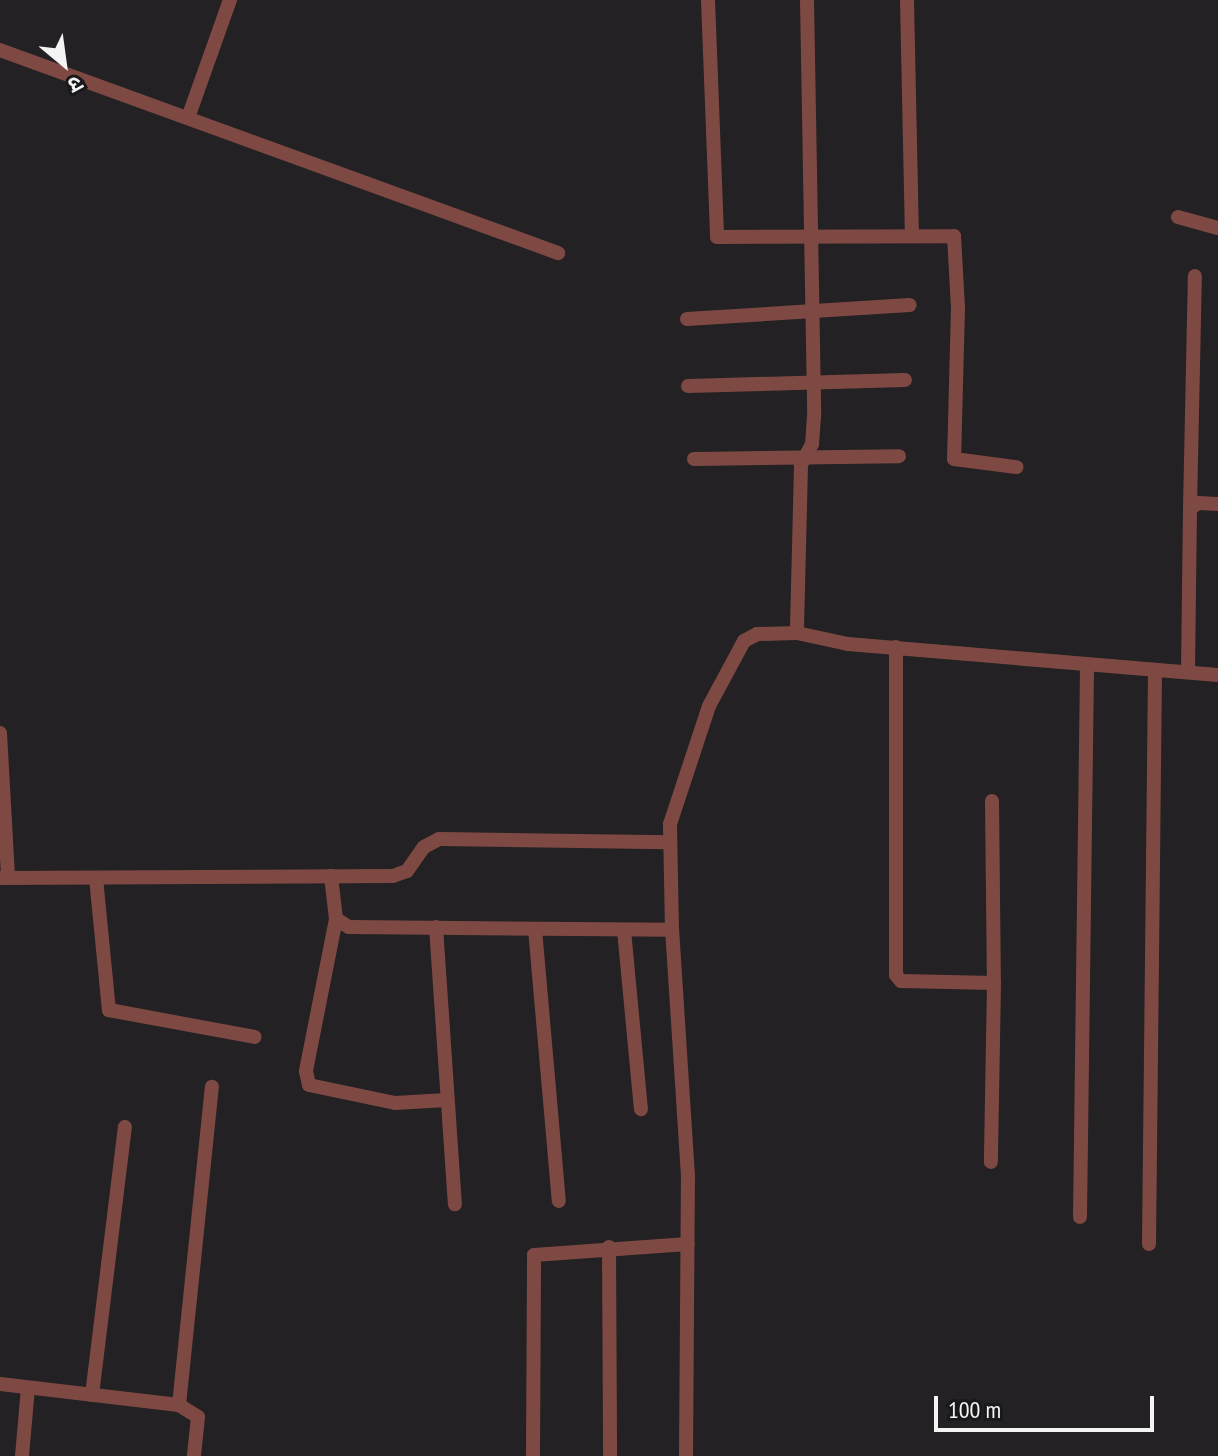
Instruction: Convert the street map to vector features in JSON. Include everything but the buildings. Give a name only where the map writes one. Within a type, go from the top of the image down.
[{"type":"street","points":[[189,115],[230,0]]},
{"type":"street","points":[[708,0],[717,237],[949,233],[957,240],[954,459],[1016,467]]},
{"type":"street","points":[[797,633],[803,458],[813,438],[814,382],[814,236],[807,0]]},
{"type":"street","points":[[907,0],[912,234]]},
{"type":"street","points":[[0,50],[189,115],[558,253]]},
{"type":"street","points":[[1178,217],[1218,228]]},
{"type":"street","points":[[1188,672],[1195,276]]},
{"type":"street","points":[[687,319],[910,305]]},
{"type":"street","points":[[688,386],[905,380]]},
{"type":"street","points":[[694,459],[899,456]]},
{"type":"street","points":[[1190,509],[1198,503],[1218,504]]},
{"type":"street","points":[[686,1456],[688,1147],[668,842],[696,738],[744,641],[757,634],[797,633],[811,640],[1218,675]]},
{"type":"street","points":[[896,647],[896,975],[901,981],[994,983]]},
{"type":"street","points":[[1080,1217],[1087,665]]},
{"type":"street","points":[[1149,1244],[1155,670]]},
{"type":"street","points":[[0,733],[4,877],[401,875],[430,841],[439,839],[668,842]]},
{"type":"street","points":[[991,1162],[994,983],[992,801]]},
{"type":"street","points":[[331,876],[336,919],[306,1071],[309,1085],[395,1103],[447,1100]]},
{"type":"street","points":[[96,878],[109,1010],[255,1037]]},
{"type":"street","points":[[336,919],[349,927],[672,930]]},
{"type":"street","points":[[436,927],[455,1204]]},
{"type":"street","points":[[535,929],[559,1201]]},
{"type":"street","points":[[624,930],[641,1109]]},
{"type":"street","points":[[179,1405],[212,1087]]},
{"type":"street","points":[[92,1395],[125,1127]]},
{"type":"street","points":[[533,1456],[534,1255],[609,1247],[688,1244]]},
{"type":"street","points":[[609,1247],[610,1456]]},
{"type":"street","points":[[0,1384],[179,1405],[198,1417],[194,1456]]},
{"type":"street","points":[[22,1456],[28,1388]]}]
